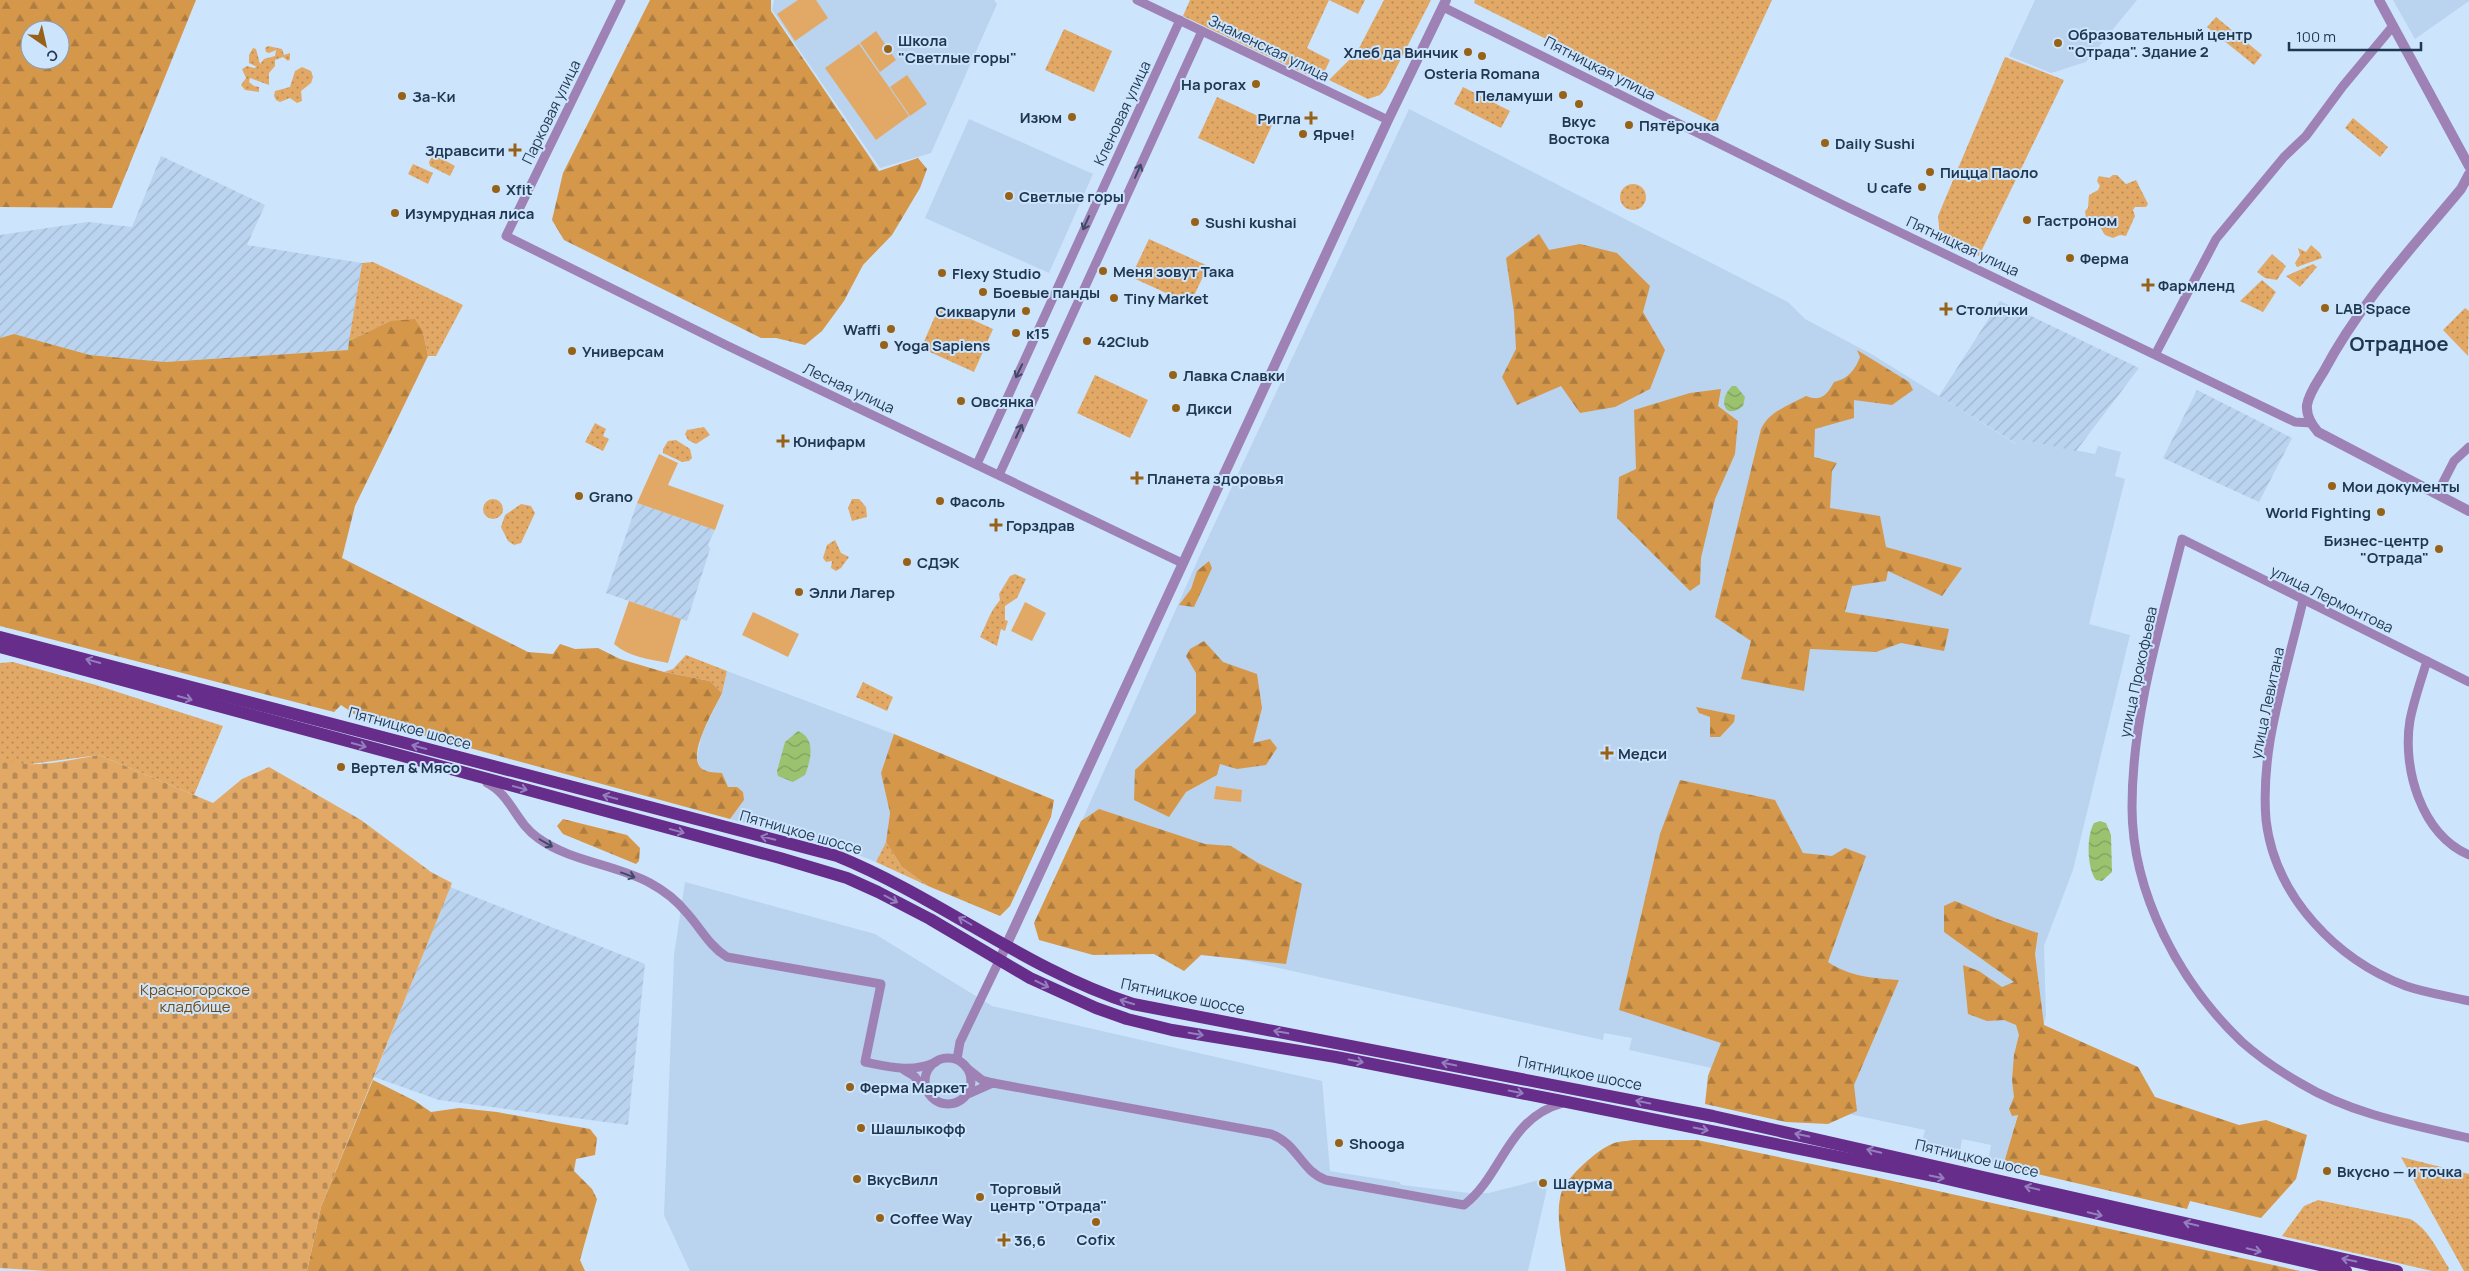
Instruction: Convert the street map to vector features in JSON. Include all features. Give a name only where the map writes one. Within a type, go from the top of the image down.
[{"type":"main road","name":"Пятницкое шоссе","points":[[0,636],[837,856],[878,873],[918,894],[1006,946],[1069,980],[1098,993],[1133,1004],[1713,1116],[2397,1271]]},
{"type":"main road","name":"Пятницкое шоссе","points":[[0,648],[847,878],[930,919],[999,961],[1061,993],[1127,1019],[1172,1030],[1336,1057],[1934,1176],[2346,1271]]},
{"type":"street","name":"Парковая улица","points":[[506,236],[621,0]]},
{"type":"street","name":"Знаменская улица","points":[[1138,0],[1388,120]]},
{"type":"street","points":[[2379,0],[2464,153],[2469,166]]},
{"type":"street","points":[[957,1059],[960,1042],[1388,120],[1445,3]]},
{"type":"street","name":"Пятницкая улица","points":[[1445,3],[1834,201],[2156,353],[2295,422],[2311,423],[2318,432],[2469,511]]},
{"type":"street","name":"Кленовая улица","points":[[977,464],[1180,20]]},
{"type":"street","points":[[2156,353],[2190,284],[2216,239],[2284,156],[2306,136],[2343,86],[2393,26]]},
{"type":"street","points":[[999,475],[1202,31]]},
{"type":"street","points":[[2311,423],[2307,406],[2309,398],[2350,326],[2380,283],[2461,190],[2469,174]]},
{"type":"street","name":"Лесная улица","points":[[506,236],[726,345],[1182,563]]},
{"type":"street","points":[[2437,494],[2454,461],[2469,447]]},
{"type":"street","name":"улица Лермонтова","points":[[2182,539],[2303,601],[2469,682]]},
{"type":"street","name":"улица Прокофьева","points":[[2182,539],[2144,698],[2134,759],[2132,809],[2136,849],[2147,897],[2172,950],[2202,996],[2243,1042],[2301,1084],[2377,1117],[2469,1138]]},
{"type":"street","name":"улица Левитана","points":[[2303,601],[2270,741],[2266,784],[2266,821],[2277,864],[2294,897],[2316,926],[2342,951],[2371,969],[2407,986],[2469,1001]]},
{"type":"street","points":[[2427,660],[2410,720],[2408,753],[2416,790],[2432,823],[2448,842],[2469,855]]},
{"type":"street","points":[[456,771],[496,788],[527,829],[555,848],[650,883],[685,910],[716,950],[726,957],[881,984],[865,1062],[903,1070],[914,1076],[936,1100],[950,1103],[993,1083]]},
{"type":"street","points":[[930,1094],[926,1080],[930,1066],[942,1058],[957,1059],[982,1080],[993,1083],[1270,1134],[1290,1144],[1315,1176],[1326,1180],[1464,1205],[1479,1194],[1501,1155],[1530,1120],[1550,1106],[1567,1102]]},
{"type":"street","points":[[903,1070],[927,1066],[936,1062]]},
{"type":"street","points":[[966,1096],[971,1084],[968,1069]]},
{"type":"shaded area","name":"Школа \"Светлые горы\"","points":[[774,0],[994,0],[997,4],[931,153],[880,168],[772,10]]},
{"type":"shaded area","name":"Образовательный центр \"Отрада\". Здание 2","points":[[2035,0],[2137,0],[2086,62],[2051,73],[2009,56]]},
{"type":"shaded area","points":[[2393,0],[2469,0],[2469,1],[2415,39]]},
{"type":"shaded area","name":"Медси","points":[[1409,109],[1788,302],[1805,319],[1873,355],[2016,444],[2019,439],[2095,454],[2098,446],[2121,452],[2115,476],[2125,479],[2089,624],[2130,635],[2073,870],[2044,946],[2046,1016],[2003,1166],[1988,1163],[1991,1145],[1962,1139],[1959,1157],[1920,1149],[1925,1130],[1717,1086],[1721,1070],[1629,1050],[1632,1038],[1604,1033],[1603,1040],[1040,915],[1200,555]]},
{"type":"shaded area","name":"Светлые горы","points":[[969,119],[1093,174],[1049,273],[925,218]]},
{"type":"shaded area","points":[[161,156],[265,205],[247,245],[362,263],[348,350],[165,362],[90,355],[14,334],[0,338],[0,235],[88,222],[132,227]]},
{"type":"shaded area","points":[[2000,301],[2139,368],[2076,451],[2019,439],[2017,444],[1939,396]]},
{"type":"shaded area","points":[[2197,390],[2292,438],[2259,502],[2163,458]]},
{"type":"shaded area","points":[[637,503],[715,530],[708,544],[710,549],[687,621],[606,593]]},
{"type":"shaded area","points":[[727,671],[894,734],[881,773],[890,813],[886,842],[876,862],[845,850],[730,819],[744,800],[728,787],[722,773],[705,771],[699,766],[697,757],[702,734],[722,693]]},
{"type":"shaded area","points":[[685,882],[875,934],[992,1006],[1322,1081],[1330,1171],[1399,1182],[1402,1185],[1469,1193],[1489,1193],[1547,1178],[1546,1193],[1528,1271],[690,1271],[664,1215],[674,955]]},
{"type":"shaded area","points":[[450,887],[645,964],[628,1125],[439,1100],[374,1077]]},
{"type":"green space","points":[[0,0],[196,0],[112,208],[0,207]]},
{"type":"green space","points":[[650,0],[771,0],[771,11],[879,171],[918,158],[927,169],[920,188],[892,235],[863,265],[844,301],[822,331],[805,345],[776,338],[761,338],[564,240],[552,220],[563,173]]},
{"type":"green space","points":[[798,0],[816,0],[828,18],[795,41],[777,14]]},
{"type":"green space","points":[[1190,0],[1329,0],[1307,48],[1330,60],[1320,81],[1183,16]]},
{"type":"green space","points":[[1329,0],[1365,0],[1358,14]]},
{"type":"green space","points":[[1384,0],[1431,0],[1386,88],[1380,95],[1368,99],[1329,80],[1357,52]]},
{"type":"green space","points":[[1475,0],[1772,0],[1715,123],[1474,3]]},
{"type":"green space","points":[[2216,17],[2262,55],[2254,65],[2207,27]]},
{"type":"green space","points":[[1064,29],[1112,51],[1094,92],[1045,70]]},
{"type":"green space","points":[[876,31],[896,60],[880,72],[860,43]]},
{"type":"green space","points":[[859,44],[909,116],[876,140],[825,68]]},
{"type":"green space","points":[[268,46],[282,49],[284,55],[290,53],[290,59],[288,61],[283,57],[275,60],[275,66],[269,73],[269,85],[250,78],[249,82],[259,87],[259,92],[245,90],[241,85],[246,78],[242,69],[247,66],[257,67],[249,63],[249,55],[253,48],[256,49],[260,64],[264,59],[275,56],[276,50],[269,53],[266,52],[265,48]]},
{"type":"green space","points":[[2005,57],[2064,80],[1979,256],[1940,238],[1938,216]]},
{"type":"green space","points":[[302,67],[311,71],[313,77],[311,83],[301,91],[302,101],[297,103],[290,98],[280,102],[276,100],[274,96],[275,91],[290,87],[295,71]]},
{"type":"green space","points":[[907,75],[927,104],[910,116],[890,87]]},
{"type":"green space","points":[[1463,87],[1510,111],[1501,128],[1454,104]]},
{"type":"green space","points":[[1217,97],[1273,123],[1254,164],[1198,138]]},
{"type":"green space","points":[[2353,118],[2388,147],[2380,157],[2345,128]]},
{"type":"green space","points":[[433,154],[455,166],[450,176],[430,166],[429,162]]},
{"type":"green space","points":[[413,164],[433,173],[428,184],[408,174]]},
{"type":"green space","points":[[2117,175],[2126,184],[2136,180],[2148,204],[2146,207],[2135,207],[2133,210],[2135,216],[2126,236],[2120,235],[2113,238],[2105,235],[2097,222],[2086,218],[2085,211],[2088,208],[2089,195],[2098,190],[2100,186],[2097,181],[2099,176],[2109,178]]},
{"type":"green space","points":[[1633,184],[1642,188],[1646,197],[1642,206],[1633,210],[1624,206],[1620,197],[1624,188]]},
{"type":"green space","points":[[1539,234],[1549,250],[1580,244],[1617,253],[1650,286],[1643,312],[1665,350],[1650,389],[1615,407],[1580,413],[1561,386],[1517,405],[1502,377],[1516,349],[1514,312],[1506,258]]},
{"type":"green space","points":[[1149,239],[1208,266],[1190,304],[1131,277]]},
{"type":"green space","points":[[2311,245],[2320,253],[2322,258],[2297,267],[2295,263],[2300,255],[2298,248],[2306,252]]},
{"type":"green space","points":[[2272,254],[2286,266],[2277,280],[2265,278],[2257,272]]},
{"type":"green space","points":[[373,262],[463,305],[436,356],[428,356],[423,332],[390,321],[349,341],[362,263]]},
{"type":"green space","points":[[2313,264],[2317,267],[2300,287],[2286,276]]},
{"type":"green space","points":[[2262,280],[2276,292],[2263,312],[2240,301]]},
{"type":"green space","points":[[940,305],[993,329],[974,372],[921,348]]},
{"type":"green space","points":[[2465,308],[2469,311],[2468,356],[2443,330]]},
{"type":"green space","points":[[415,319],[423,332],[428,356],[355,506],[342,558],[528,652],[553,654],[560,644],[575,649],[598,648],[620,659],[664,672],[710,681],[722,693],[704,730],[697,751],[697,760],[700,767],[705,770],[722,773],[728,787],[737,787],[743,792],[744,800],[730,819],[360,718],[341,705],[334,712],[0,626],[0,338],[14,334],[90,355],[165,362],[348,350],[349,341],[390,321]]},
{"type":"green space","points":[[1857,350],[1909,382],[1913,390],[1892,405],[1854,400],[1854,418],[1815,429],[1814,457],[1837,463],[1832,471],[1830,508],[1880,516],[1886,547],[1962,568],[1942,596],[1888,571],[1886,581],[1852,586],[1845,612],[1949,629],[1944,651],[1901,643],[1876,652],[1810,649],[1804,691],[1741,679],[1751,641],[1715,617],[1761,429],[1769,418],[1787,406],[1806,396],[1820,398],[1826,394],[1834,382],[1843,379],[1856,366],[1860,357]]},
{"type":"green space","points":[[1095,375],[1148,400],[1130,438],[1077,413]]},
{"type":"green space","points":[[1721,389],[1718,406],[1738,421],[1735,454],[1715,499],[1701,558],[1700,584],[1690,591],[1617,518],[1619,477],[1636,469],[1634,410],[1690,393]]},
{"type":"green space","points":[[595,423],[606,429],[603,436],[609,439],[603,451],[585,442]]},
{"type":"green space","points":[[704,427],[710,435],[696,444],[688,440],[685,434],[687,430]]},
{"type":"green space","points":[[676,440],[690,449],[692,458],[689,461],[682,462],[663,453],[663,449],[668,441]]},
{"type":"green space","points":[[659,454],[678,463],[668,485],[724,505],[715,530],[637,503]]},
{"type":"green space","points":[[489,499],[497,499],[503,505],[503,513],[497,519],[489,519],[483,513],[483,505]]},
{"type":"green space","points":[[852,499],[859,499],[866,507],[867,517],[852,521],[848,508]]},
{"type":"green space","points":[[521,504],[531,506],[535,513],[521,543],[514,545],[508,541],[501,527],[505,515]]},
{"type":"green space","points":[[835,540],[841,553],[849,557],[841,568],[836,571],[831,568],[832,561],[826,562],[823,558],[827,545]]},
{"type":"green space","points":[[1209,561],[1212,568],[1194,607],[1179,605],[1191,589],[1197,571]]},
{"type":"green space","points":[[1015,574],[1026,579],[1017,598],[1005,606],[1005,620],[1008,621],[1005,631],[1001,629],[997,646],[980,637],[991,613],[1000,600],[999,594],[1010,576]]},
{"type":"green space","points":[[629,601],[681,619],[668,663],[633,655],[614,644]]},
{"type":"green space","points":[[1025,602],[1046,613],[1032,641],[1011,631]]},
{"type":"green space","points":[[753,612],[799,634],[788,657],[742,635]]},
{"type":"green space","points":[[1204,641],[1223,662],[1257,674],[1262,708],[1253,743],[1270,739],[1277,748],[1266,765],[1237,769],[1220,764],[1217,775],[1186,792],[1169,817],[1134,800],[1135,770],[1196,713],[1196,673],[1186,656],[1190,649]]},
{"type":"green space","points":[[686,655],[727,671],[722,693],[710,681],[664,672],[673,669]]},
{"type":"green space","points":[[13,662],[96,685],[223,726],[194,795],[99,755],[23,765],[6,761],[0,756],[0,663]]},
{"type":"green space","points":[[863,682],[893,697],[887,711],[856,697]]},
{"type":"green space","points":[[1696,707],[1735,715],[1734,722],[1720,737],[1710,737],[1710,717],[1699,713]]},
{"type":"green space","points":[[894,734],[1054,800],[1051,817],[1010,906],[1000,916],[928,886],[902,867],[886,842],[890,813],[881,773]]},
{"type":"green space","name":"Красногорское кладбище","points":[[99,755],[213,803],[242,779],[269,767],[361,820],[431,872],[452,883],[321,1207],[307,1271],[47,1271],[0,1268],[0,756],[21,764],[34,764],[62,762]]},
{"type":"green space","points":[[1680,780],[1775,800],[1803,853],[1832,856],[1845,848],[1866,856],[1828,962],[1854,974],[1899,980],[1854,1085],[1857,1111],[1828,1124],[1786,1122],[1705,1104],[1708,1076],[1721,1043],[1619,1010],[1660,834]]},
{"type":"green space","points":[[1216,786],[1242,790],[1241,802],[1214,799]]},
{"type":"green space","points":[[1099,809],[1205,844],[1231,846],[1258,863],[1302,884],[1286,964],[1201,955],[1184,971],[1154,954],[1093,955],[1039,940],[1034,923],[1081,821]]},
{"type":"green space","points":[[563,819],[627,835],[640,848],[639,861],[636,864],[563,834],[557,826]]},
{"type":"green space","points":[[886,842],[902,867],[928,886],[876,862]]},
{"type":"green space","points":[[1955,901],[2000,920],[2038,933],[2035,954],[2044,1025],[2138,1067],[2155,1097],[2239,1125],[2266,1120],[2307,1135],[2296,1179],[2261,1218],[2190,1201],[2187,1209],[2003,1166],[2018,1115],[2012,1116],[2009,1109],[2014,1097],[2012,1080],[2014,1055],[2019,1035],[2016,1025],[2004,1020],[1987,1021],[1968,1014],[1963,965],[1979,971],[2002,987],[2014,982],[1944,932],[1944,906]]},
{"type":"green space","points":[[373,1080],[415,1101],[431,1112],[459,1108],[497,1112],[590,1129],[597,1138],[595,1155],[576,1159],[574,1171],[592,1189],[597,1199],[580,1260],[585,1271],[307,1271],[321,1207]]},
{"type":"green space","points":[[1634,1140],[1697,1140],[1879,1178],[2300,1271],[1566,1271],[1559,1220],[1560,1200],[1565,1185],[1576,1171],[1599,1151],[1614,1143]]},
{"type":"green space","points":[[2401,1157],[2469,1174],[2469,1271],[2464,1271]]},
{"type":"green space","points":[[2318,1200],[2410,1219],[2422,1228],[2432,1240],[2449,1268],[2448,1271],[2432,1271],[2282,1236],[2304,1206]]},
{"type":"water","points":[[1732,386],[1736,386],[1745,397],[1743,406],[1732,411],[1725,407],[1724,403],[1727,392]]},
{"type":"water","points":[[798,731],[808,739],[810,756],[805,775],[793,782],[778,776],[777,771],[785,742]]},
{"type":"water","points":[[2100,821],[2106,823],[2111,835],[2112,872],[2102,881],[2096,880],[2089,861],[2091,829],[2094,823]]},
{"type":"place","name":"Образовательный центр \"Отрада\". Здание 2","points":[[2058,43]]},
{"type":"place","name":"Школа \"Светлые горы\"","points":[[888,49]]},
{"type":"place","name":"Хлеб да Винчик","points":[[1468,52]]},
{"type":"place","name":"Osteria Romana","points":[[1482,56]]},
{"type":"place","name":"На рогах","points":[[1256,84]]},
{"type":"place","name":"Пеламуши","points":[[1563,95]]},
{"type":"place","name":"За-Ки","points":[[402,96]]},
{"type":"place","name":"Вкус Востока","points":[[1579,104]]},
{"type":"place","name":"Изюм","points":[[1072,117]]},
{"type":"place","name":"Ригла","points":[[1311,118]]},
{"type":"place","name":"Пятёрочка","points":[[1629,125]]},
{"type":"place","name":"Ярче!","points":[[1303,134]]},
{"type":"place","name":"Daily Sushi","points":[[1825,143]]},
{"type":"place","name":"Здравсити","points":[[515,150]]},
{"type":"place","name":"Пицца Паоло","points":[[1930,172]]},
{"type":"place","name":"U cafe","points":[[1922,187]]},
{"type":"place","name":"Xfit","points":[[496,189]]},
{"type":"place","name":"Светлые горы","points":[[1009,196]]},
{"type":"place","name":"Изумрудная лиса","points":[[395,213]]},
{"type":"place","name":"Гастроном","points":[[2027,220]]},
{"type":"place","name":"Sushi kushai","points":[[1195,222]]},
{"type":"place","name":"Ферма","points":[[2070,258]]},
{"type":"place","name":"Меня зовут Така","points":[[1103,271]]},
{"type":"place","name":"Flexy Studio","points":[[942,273]]},
{"type":"place","name":"Фармленд","points":[[2148,285]]},
{"type":"place","name":"Боевые панды","points":[[983,292]]},
{"type":"place","name":"Tiny Market","points":[[1114,298]]},
{"type":"place","name":"LAB Space","points":[[2325,308]]},
{"type":"place","name":"Столички","points":[[1946,309]]},
{"type":"place","name":"Сикварули","points":[[1026,311]]},
{"type":"place","name":"Waffi","points":[[891,329]]},
{"type":"place","name":"к15","points":[[1016,333]]},
{"type":"place","name":"42Club","points":[[1087,341]]},
{"type":"place","name":"Yoga Sapiens","points":[[884,345]]},
{"type":"place","name":"Универсам","points":[[572,351]]},
{"type":"place","name":"Лавка Славки","points":[[1173,375]]},
{"type":"place","name":"Овсянка","points":[[961,401]]},
{"type":"place","name":"Дикси","points":[[1176,408]]},
{"type":"place","name":"Юнифарм","points":[[783,441]]},
{"type":"place","name":"Планета здоровья","points":[[1137,478]]},
{"type":"place","name":"Мои документы","points":[[2332,486]]},
{"type":"place","name":"Grano","points":[[579,496]]},
{"type":"place","name":"Фасоль","points":[[940,501]]},
{"type":"place","name":"World Fighting","points":[[2381,512]]},
{"type":"place","name":"Горздрав","points":[[996,525]]},
{"type":"place","name":"Бизнес-центр \"Отрада\"","points":[[2439,549]]},
{"type":"place","name":"СДЭК","points":[[907,562]]},
{"type":"place","name":"Элли Лагер","points":[[799,592]]},
{"type":"place","name":"Медси","points":[[1607,753]]},
{"type":"place","name":"Вертел & Мясо","points":[[341,767]]},
{"type":"place","name":"Ферма Маркет","points":[[850,1087]]},
{"type":"place","name":"Шашлыкофф","points":[[861,1128]]},
{"type":"place","name":"Shooga","points":[[1339,1143]]},
{"type":"place","name":"Вкусно — и точка","points":[[2327,1171]]},
{"type":"place","name":"ВкусВилл","points":[[857,1179]]},
{"type":"place","name":"Шаурма","points":[[1543,1183]]},
{"type":"place","name":"Торговый центр \"Отрада\"","points":[[980,1197]]},
{"type":"place","name":"Coffee Way","points":[[880,1218]]},
{"type":"place","name":"Cofix","points":[[1096,1222]]},
{"type":"place","name":"36,6","points":[[1004,1240]]},
{"type":"district","name":"Отрадное","points":[[2399,343]]}]
